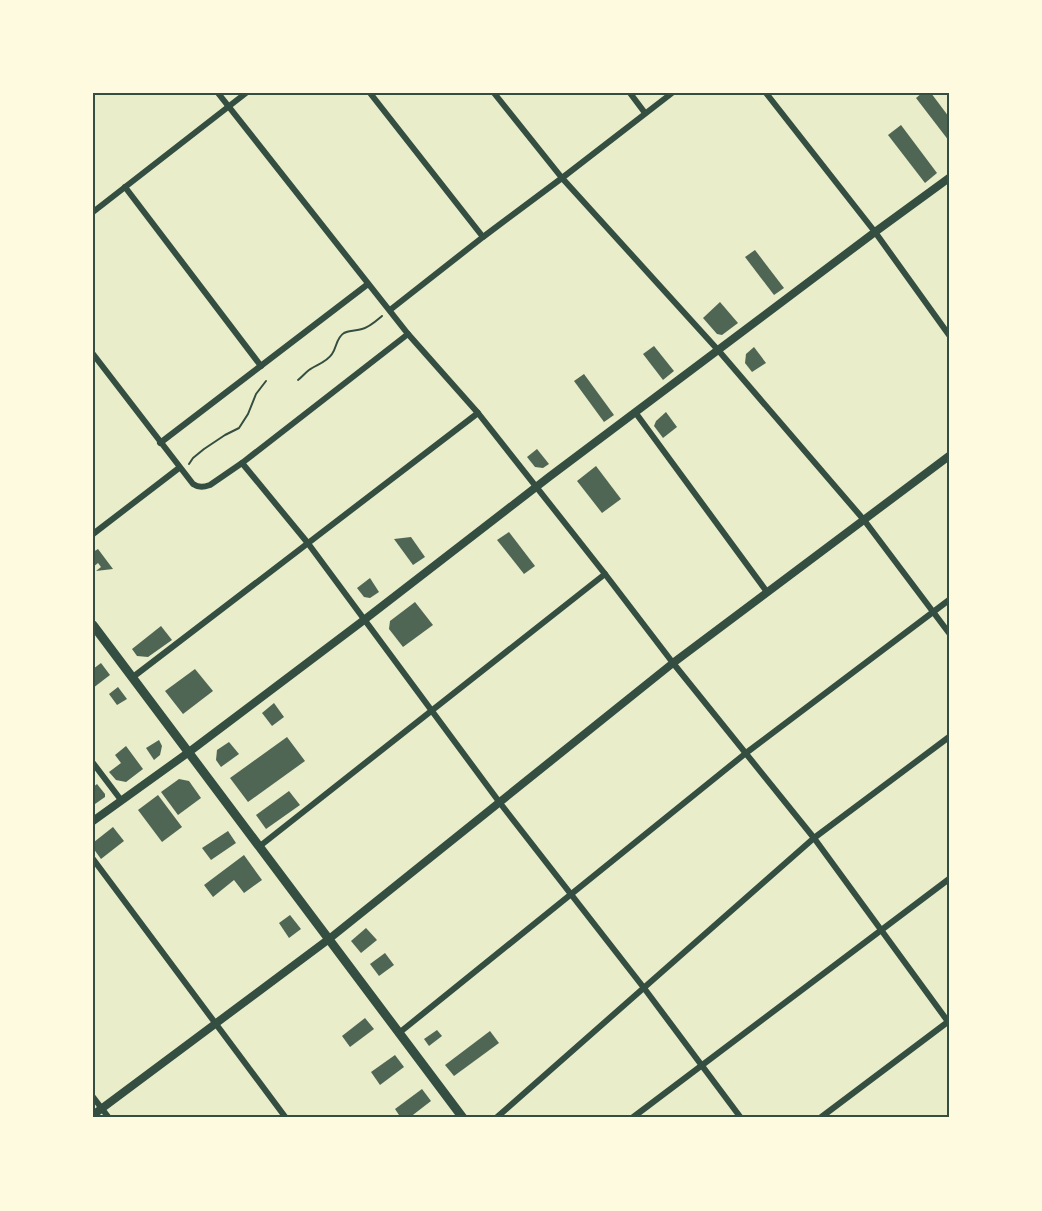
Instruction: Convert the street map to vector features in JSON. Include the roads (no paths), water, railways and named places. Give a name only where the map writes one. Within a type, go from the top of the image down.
[{"type":"main road","points":[[93,625],[463,1118]]},
{"type":"street","points":[[218,93],[408,334],[478,413],[814,838],[949,1022],[820,1118]]},
{"type":"street","points":[[93,212],[246,93]]},
{"type":"street","points":[[370,93],[483,237]]},
{"type":"street","points":[[494,93],[562,178],[718,350],[864,520],[949,633]]},
{"type":"street","points":[[630,93],[645,113]]},
{"type":"street","points":[[390,310],[672,93]]},
{"type":"street","points":[[766,93],[875,232],[949,335]]},
{"type":"street","points":[[93,821],[189,752],[635,412],[949,178]]},
{"type":"street","points":[[125,187],[261,366]]},
{"type":"street","points":[[160,443],[368,284]]},
{"type":"street","points":[[93,354],[181,470],[193,484],[200,487],[210,485],[242,462],[408,334]]},
{"type":"street","points":[[635,412],[767,592]]},
{"type":"street","points":[[133,677],[478,413]]},
{"type":"street","points":[[93,1115],[329,939],[674,663],[949,456]]},
{"type":"street","points":[[242,462],[308,542],[500,803],[644,988],[741,1118]]},
{"type":"street","points":[[93,534],[181,470]]},
{"type":"street","points":[[260,846],[605,573]]},
{"type":"street","points":[[399,1033],[746,753],[949,600]]},
{"type":"street","points":[[496,1118],[814,838],[949,737]]},
{"type":"street","points":[[93,764],[121,800]]},
{"type":"street","points":[[93,859],[285,1118]]},
{"type":"street","points":[[632,1118],[949,879]]},
{"type":"street","points":[[93,1097],[109,1118]]}]
